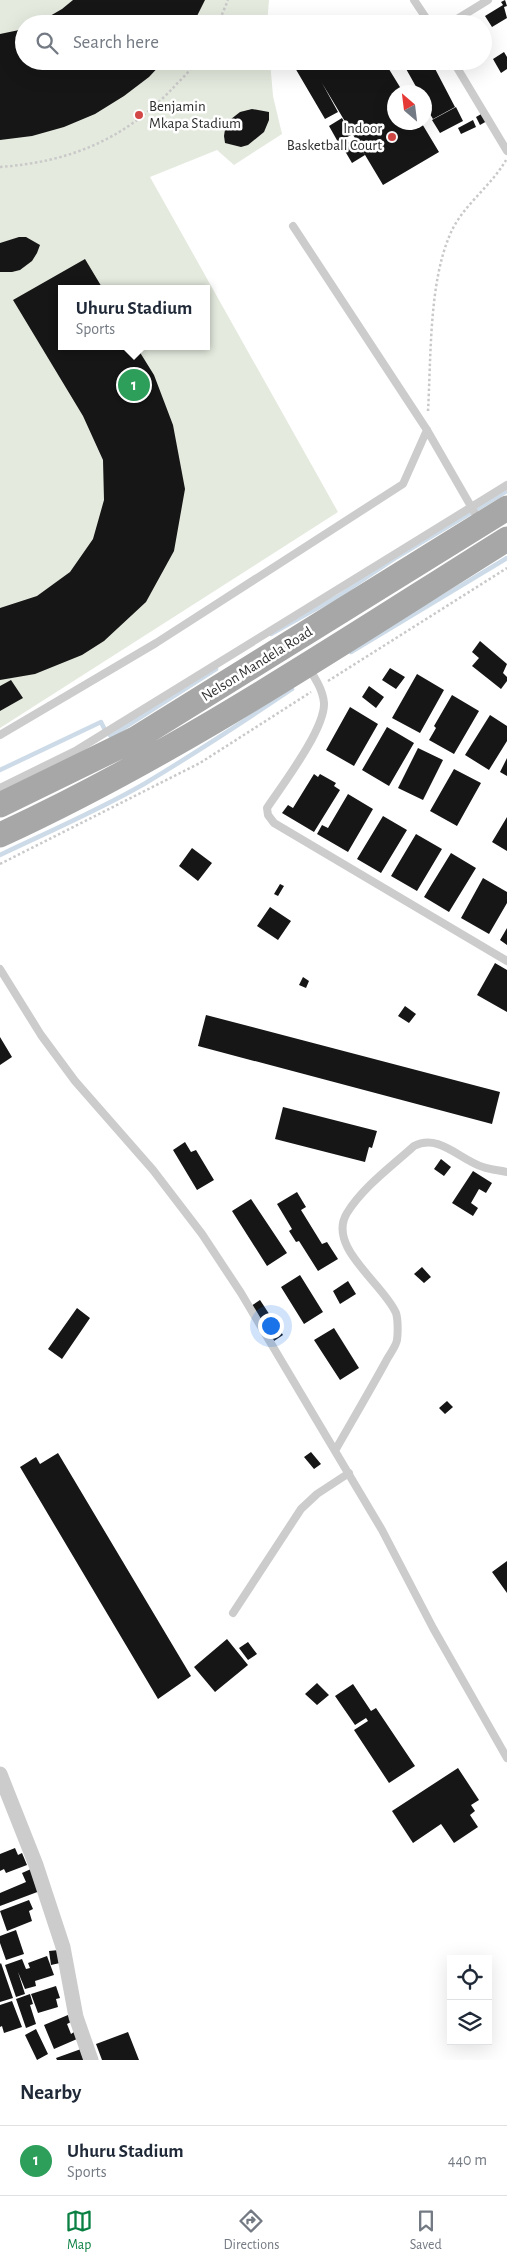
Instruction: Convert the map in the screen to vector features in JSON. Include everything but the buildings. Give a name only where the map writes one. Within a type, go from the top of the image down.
[{"type":"main road","name":"Nelson Mandela Road","points":[[0,835],[66,805],[230,712],[306,664],[488,532],[507,508]]},
{"type":"main road","name":"Nelson Mandela Road","points":[[0,806],[135,739],[488,532]]},
{"type":"street","points":[[0,1774],[36,1865],[62,1947],[76,2017],[91,2060]]},
{"type":"lane","points":[[414,0],[424,15]]},
{"type":"lane","points":[[464,15],[488,0]]},
{"type":"lane","points":[[458,70],[507,151]]},
{"type":"lane","points":[[292,226],[427,430],[488,532]]},
{"type":"lane","points":[[0,735],[156,642],[403,484],[427,430]]},
{"type":"lane","points":[[0,788],[77,750],[488,532],[507,485]]},
{"type":"lane","points":[[306,664],[320,686],[324,702],[323,717],[309,743],[267,808],[268,814],[274,823],[507,961]]},
{"type":"lane","points":[[0,968],[40,1035],[75,1081],[153,1170],[202,1234],[336,1450],[382,1530],[432,1628],[507,1758]]},
{"type":"lane","points":[[336,1450],[397,1340],[396,1314],[384,1293],[357,1263],[348,1249],[342,1222],[347,1212],[360,1196],[414,1146],[424,1141],[434,1142],[483,1167],[507,1172]]},
{"type":"lane","points":[[233,1613],[300,1509],[317,1494],[349,1473]]},
{"type":"path","points":[[222,15],[228,0]]},
{"type":"path","points":[[0,167],[30,165],[64,157],[93,146],[121,132],[165,96],[188,70]]},
{"type":"path","points":[[427,430],[436,288],[448,237],[460,216],[499,172],[507,158]]},
{"type":"path","points":[[0,864],[49,841],[200,763],[507,568]]},
{"type":"shaded area","points":[[0,0],[269,0],[268,15],[15,15],[15,70],[271,70],[273,96],[282,134],[234,165],[217,150],[150,177],[338,512],[0,728]]},
{"type":"waterway","points":[[271,634],[337,597],[397,557],[507,491]]},
{"type":"waterway","points":[[351,652],[507,558]]},
{"type":"waterway","points":[[0,770],[101,722],[106,732],[111,736],[216,669]]},
{"type":"waterway","points":[[0,855],[144,784],[292,689]]},
{"type":"place","name":"Benjamin Mkapa Stadium","points":[[139,115]]},
{"type":"place","name":"Indoor Basketball Court","points":[[392,137]]},
{"type":"place","name":"Uhuru Stadium","points":[[134,385]]}]
